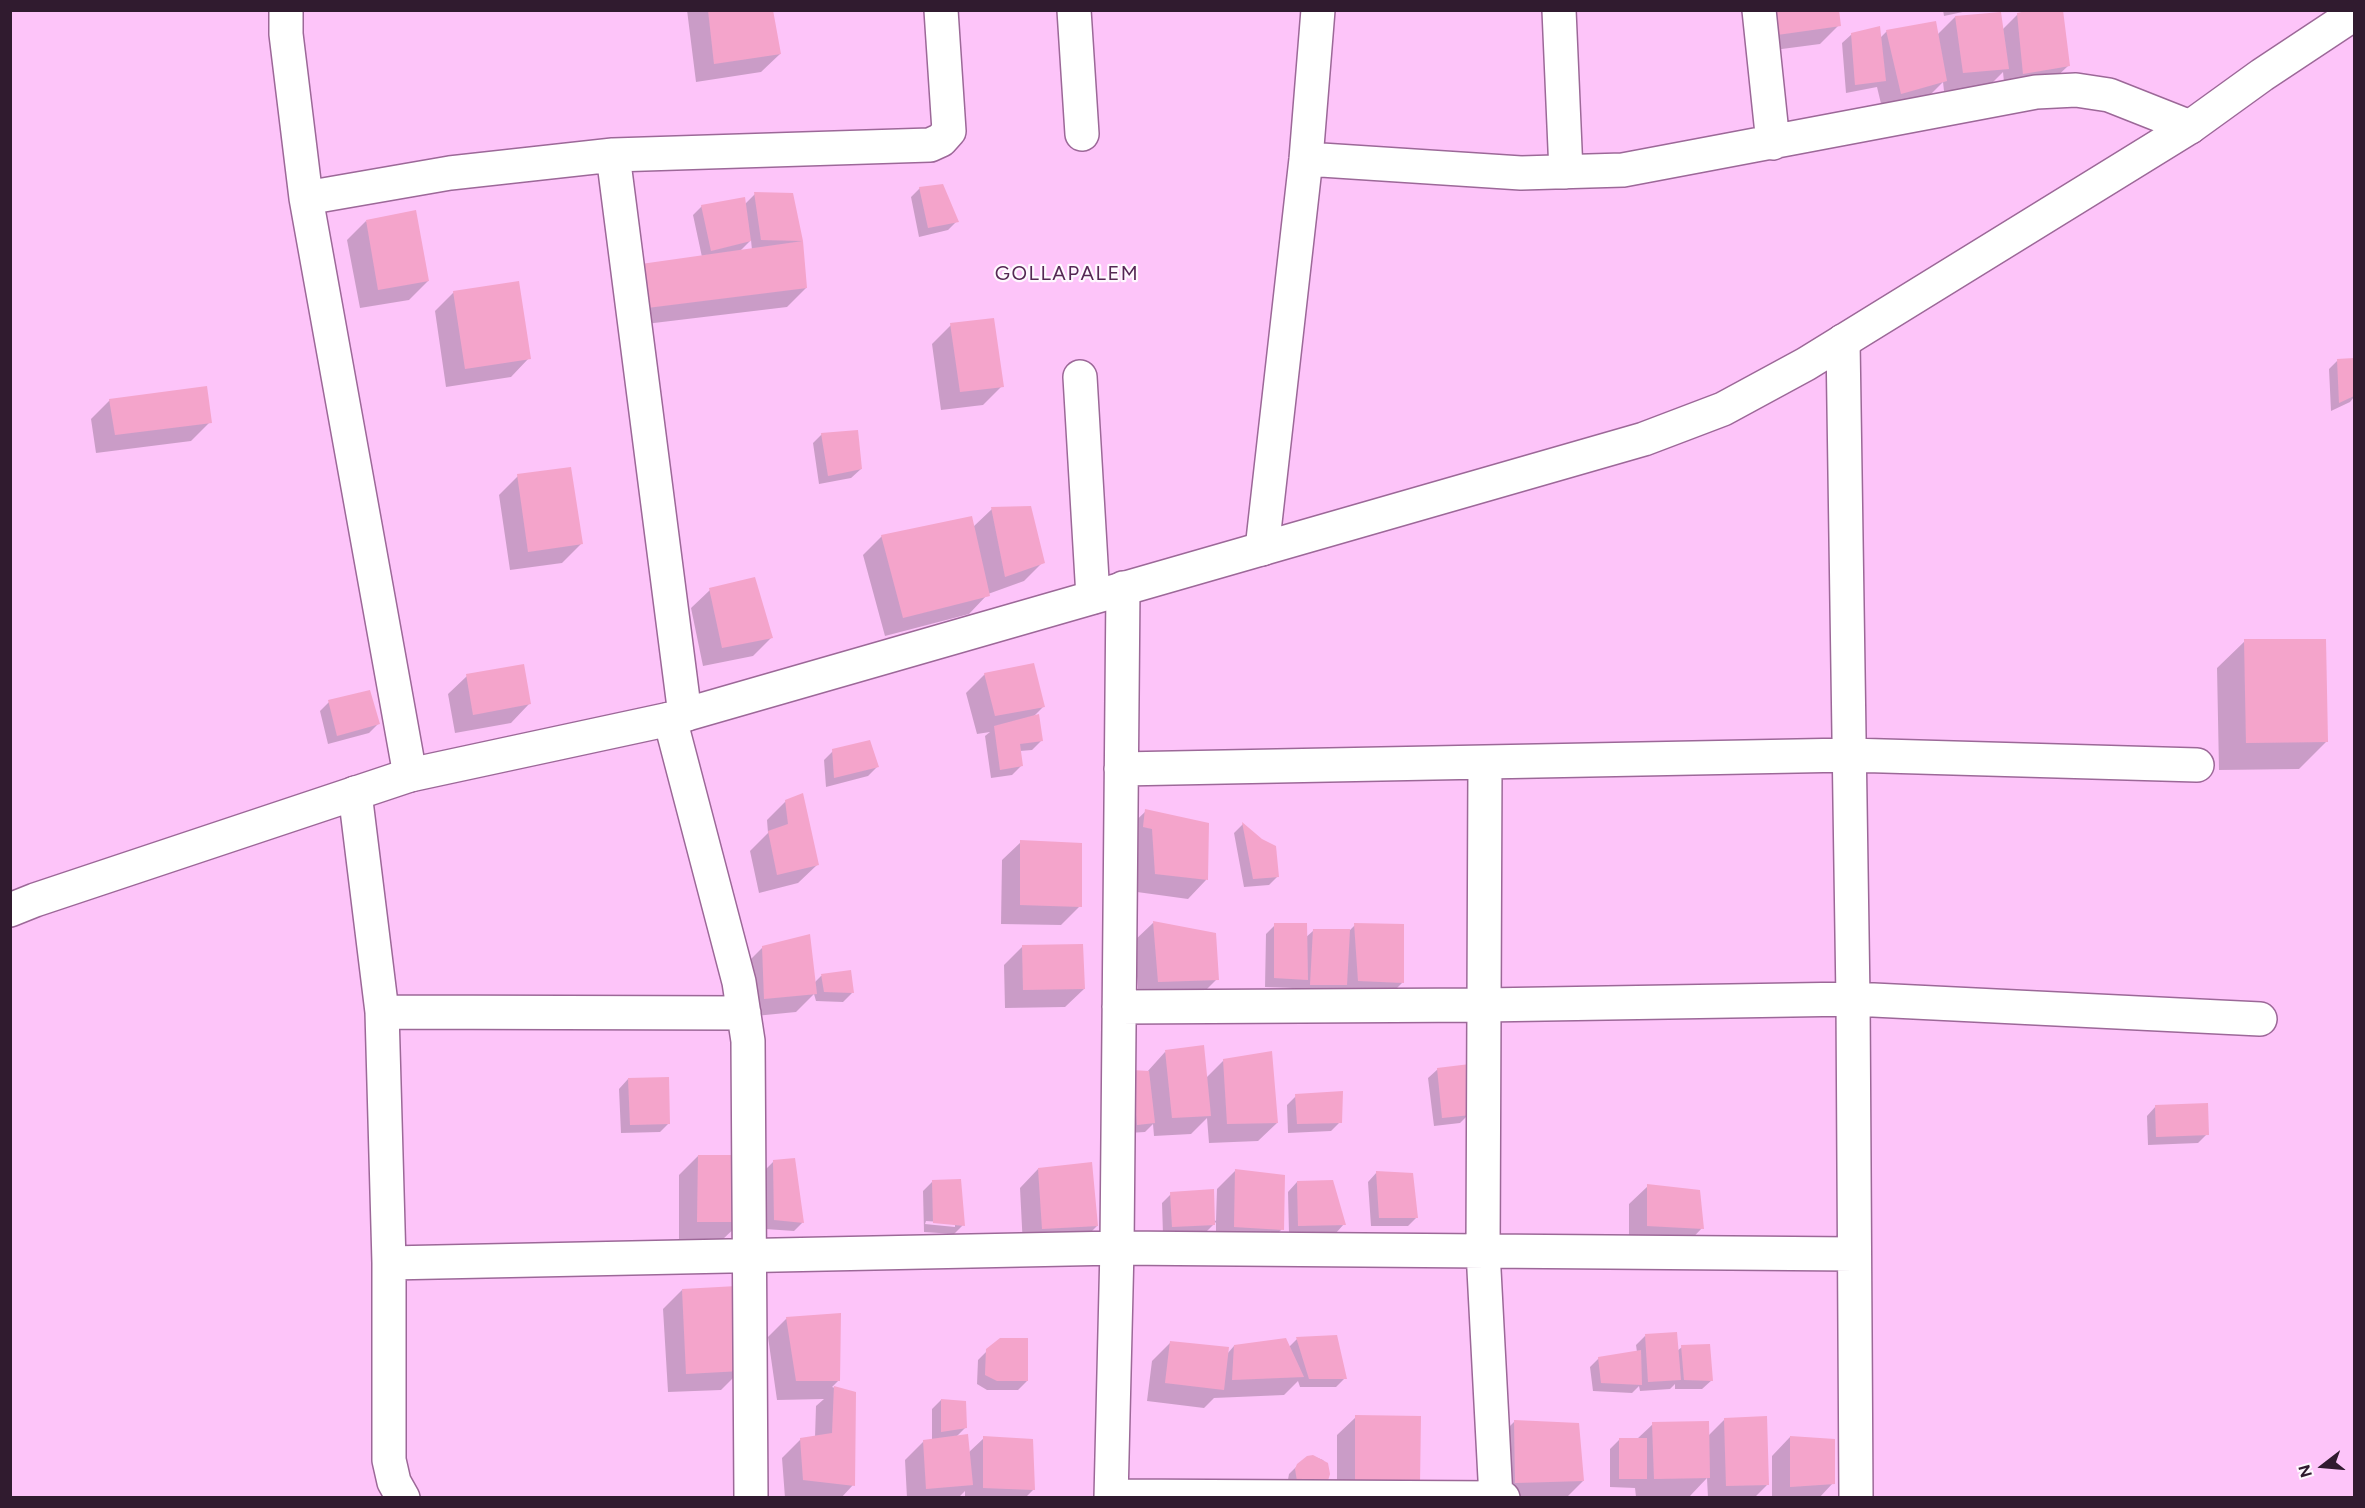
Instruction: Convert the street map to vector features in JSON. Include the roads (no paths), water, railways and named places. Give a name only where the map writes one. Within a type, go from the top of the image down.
[{"type":"street","points":[[286,10],[286,34],[306,198],[410,775]]},
{"type":"street","points":[[306,198],[450,172],[614,155],[930,145],[941,140],[949,131],[941,10]]},
{"type":"street","points":[[1074,10],[1082,134]]},
{"type":"street","points":[[1262,549],[1306,159],[1318,10]]},
{"type":"street","points":[[1559,10],[1566,172]]},
{"type":"street","points":[[1759,10],[1773,143]]},
{"type":"street","points":[[10,910],[410,775],[677,717],[1644,439],[1723,409],[1806,364],[2190,127],[2262,75],[2355,14]]},
{"type":"street","points":[[1306,159],[1521,173],[1623,170],[2046,91],[2076,90],[2109,95],[2190,127]]},
{"type":"street","points":[[614,155],[677,717],[739,982],[748,1041],[751,1497]]},
{"type":"street","points":[[1843,341],[1856,1497]]},
{"type":"street","points":[[1080,377],[1108,593],[1121,769],[1117,1248],[1112,1497],[1503,1497]]},
{"type":"street","points":[[1121,769],[1485,764],[1849,755],[2197,765]]},
{"type":"street","points":[[1485,764],[1484,1251],[1496,1497]]},
{"type":"street","points":[[355,793],[382,1012],[389,1263],[389,1460],[394,1482],[403,1497]]},
{"type":"street","points":[[1119,1007],[1484,1005],[1852,999],[2260,1019]]},
{"type":"street","points":[[382,1012],[744,1013]]},
{"type":"street","points":[[389,1263],[1117,1248],[1853,1254]]},
{"type":"district","name":"GOLLAPALEM","points":[[1067,274]]}]
